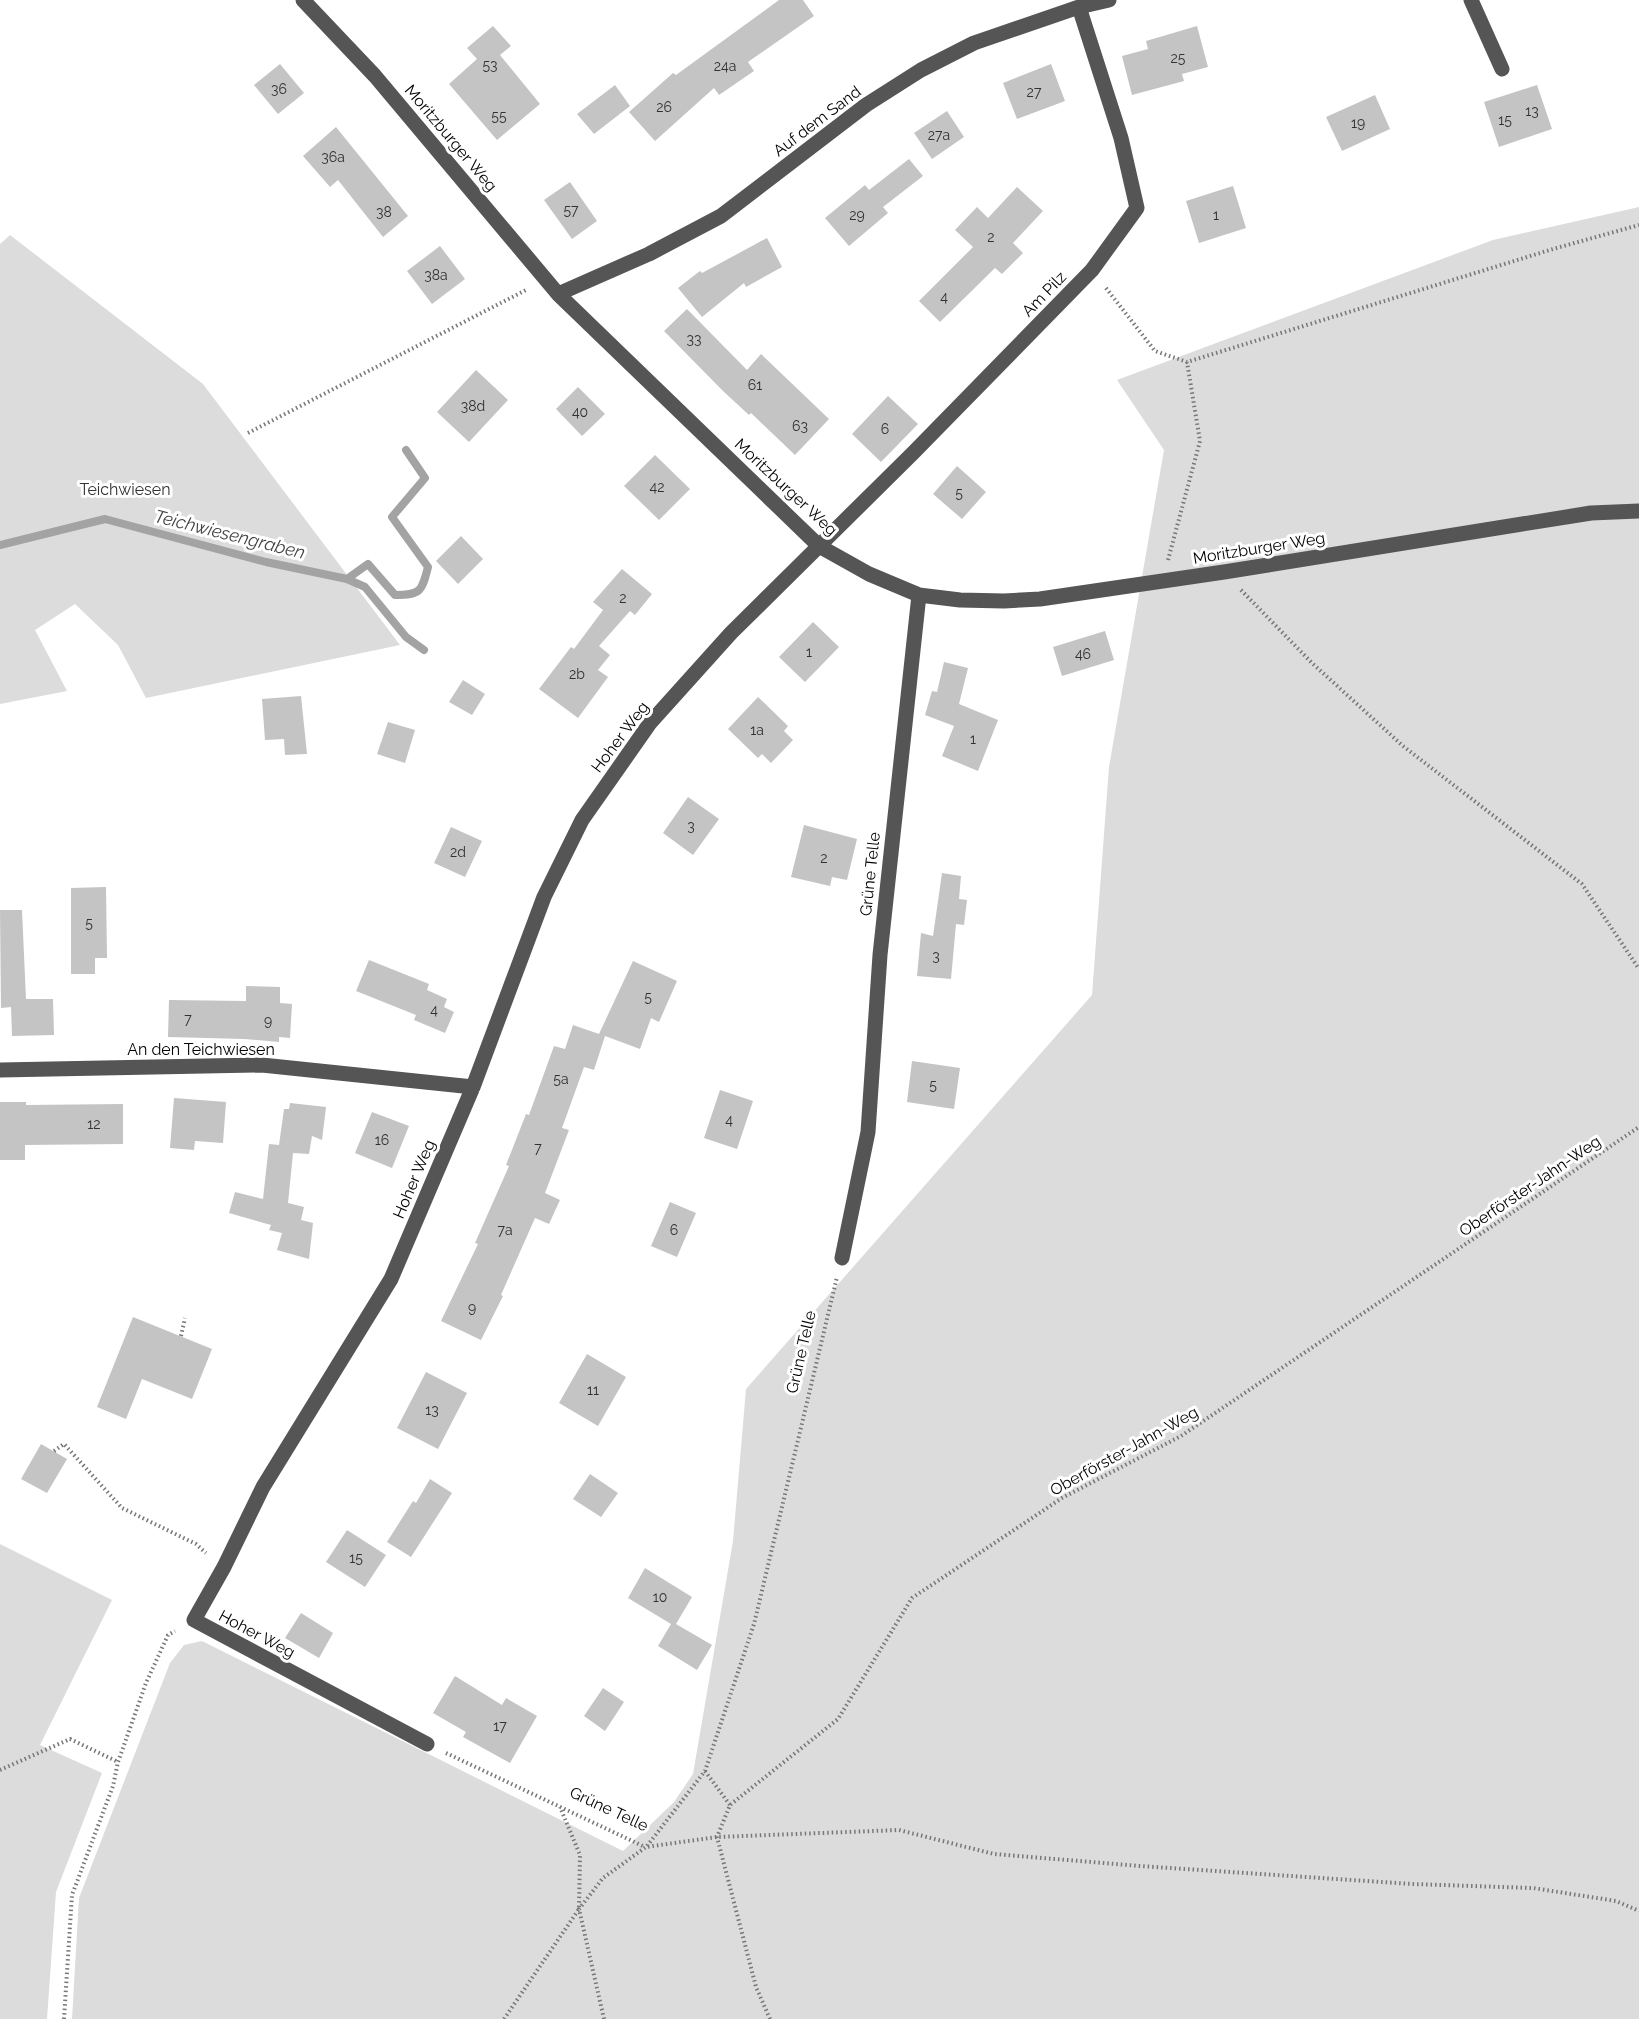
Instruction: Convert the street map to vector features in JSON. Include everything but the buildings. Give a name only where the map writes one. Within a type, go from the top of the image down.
[{"type":"street","name":"Moritzburger Weg","points":[[303,0],[375,76],[558,294],[819,546],[869,574],[919,595],[960,600],[1031,600],[1224,572],[1591,513],[1639,511]]},
{"type":"street","name":"Auf dem Sand","points":[[558,294],[649,254],[721,216],[866,105],[921,70],[974,43],[1079,7],[1109,0]]},
{"type":"street","points":[[1471,0],[1502,69]]},
{"type":"street","name":"Am Pilz","points":[[819,546],[1092,270],[1137,208],[1120,138],[1079,7]]},
{"type":"street","name":"Hoher Weg","points":[[427,1744],[194,1620],[224,1567],[263,1487],[391,1279],[473,1087],[544,897],[582,820],[650,723],[731,633],[819,546]]},
{"type":"street","name":"Grüne Telle","points":[[842,1258],[868,1132],[880,955],[919,595]]},
{"type":"street","name":"An den Teichwiesen","points":[[0,1070],[262,1065],[473,1087]]},
{"type":"path","points":[[1092,270],[1155,351],[1187,362],[1530,256],[1639,225]]},
{"type":"path","points":[[248,434],[529,288],[543,278]]},
{"type":"path","points":[[1162,580],[1200,441],[1187,362]]},
{"type":"path","points":[[1224,572],[1312,663],[1403,746],[1582,884],[1639,969]]},
{"type":"path","name":"Oberförster-Jahn-Weg","points":[[730,1805],[838,1719],[912,1598],[1062,1498],[1181,1436],[1639,1127]]},
{"type":"path","name":"Grüne Telle","points":[[427,1744],[646,1847],[705,1771],[754,1624],[842,1258]]},
{"type":"path","points":[[181,1336],[185,1318]]},
{"type":"path","points":[[54,1451],[64,1444],[122,1508],[196,1544],[224,1567]]},
{"type":"path","points":[[64,2019],[72,1895],[113,1786],[118,1762],[146,1683],[168,1635]]},
{"type":"path","points":[[0,1770],[70,1739],[118,1762]]},
{"type":"path","points":[[705,1771],[730,1805],[717,1837],[756,1987],[770,2019]]},
{"type":"path","points":[[560,1806],[580,1855],[579,1909],[604,2019]]},
{"type":"path","points":[[504,2019],[579,1909],[603,1878],[646,1847],[717,1837],[898,1830],[994,1854],[1412,1884],[1533,1888],[1617,1901],[1639,1911]]},
{"type":"green space","points":[[1639,207],[1639,2019],[72,2019],[79,1898],[170,1663],[184,1645],[202,1641],[623,1851],[674,1802],[693,1774],[733,1541],[746,1389],[1092,995],[1109,767],[1164,450],[1117,380],[1493,240]]},
{"type":"green space","name":"Teichwiesen","points":[[10,235],[203,384],[400,645],[146,698],[118,645],[75,604],[35,630],[67,691],[0,704],[0,244]]},
{"type":"green space","points":[[0,1544],[112,1600],[40,1745],[102,1773],[56,1892],[47,2019],[0,2019]]},
{"type":"waterway","name":"Teichwiesengraben","points":[[347,579],[368,564],[395,595],[415,592],[424,582],[428,567],[392,517],[425,478],[406,450]]},
{"type":"waterway","name":"Teichwiesengraben","points":[[0,545],[105,519],[266,562],[347,579],[365,587],[406,637],[424,650]]}]
